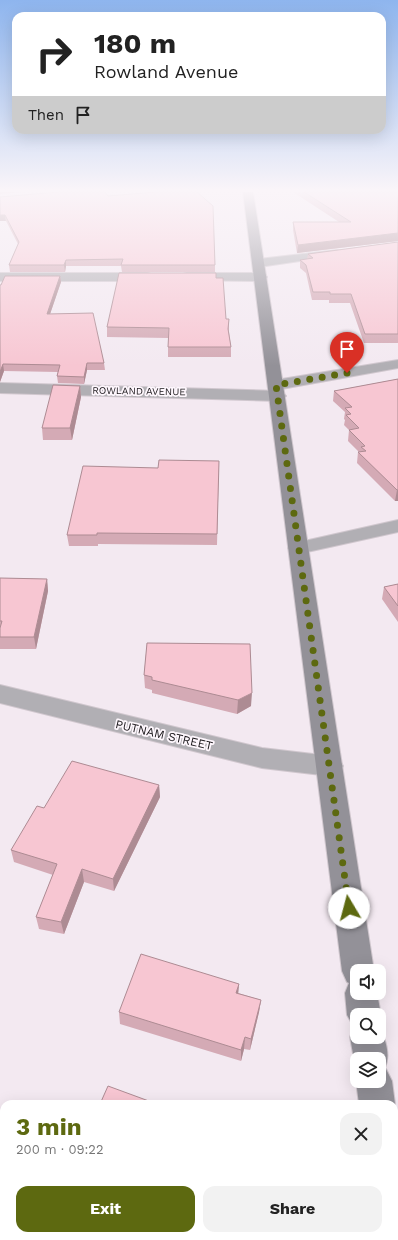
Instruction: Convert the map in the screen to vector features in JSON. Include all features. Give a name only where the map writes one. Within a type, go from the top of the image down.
[{"type":"main road","points":[[256,250],[357,964]]},
{"type":"main road","points":[[375,1088],[376,1100]]},
{"type":"street","points":[[258,262],[349,251]]},
{"type":"street","points":[[0,277],[158,277]]},
{"type":"street","points":[[174,277],[261,277]]},
{"type":"street","name":"ROWLAND AVENUE","points":[[0,388],[277,390],[398,364]]},
{"type":"street","points":[[298,548],[398,526]]},
{"type":"street","name":"PUTNAM STREET","points":[[0,694],[262,758],[330,766]]},
{"type":"building","points":[[16,250],[214,250],[215,265],[121,265],[123,259],[66,260],[64,265],[9,265]]},
{"type":"building","points":[[339,250],[398,250],[398,334],[365,334],[351,294],[313,292],[306,265],[300,260],[313,258],[308,254]]},
{"type":"building","points":[[119,273],[216,273],[216,278],[223,278],[226,319],[229,319],[228,329],[231,347],[168,347],[169,328],[107,327]]},
{"type":"building","points":[[5,276],[60,276],[47,314],[93,313],[104,363],[87,363],[84,377],[57,376],[60,365],[3,364],[0,372],[0,285]]},
{"type":"building","points":[[398,379],[397,490],[358,452],[366,451],[361,447],[365,446],[349,430],[359,428],[346,415],[351,414],[345,408],[352,407],[334,391]]},
{"type":"building","points":[[53,385],[80,386],[70,428],[42,428]]},
{"type":"building","points":[[159,460],[219,461],[217,534],[97,533],[97,535],[67,535],[83,466],[158,468]]},
{"type":"building","points":[[0,578],[47,579],[34,637],[0,637],[2,621],[0,621]]},
{"type":"building","points":[[398,584],[398,606],[384,587]]},
{"type":"building","points":[[147,643],[250,644],[252,693],[238,700],[152,680],[152,677],[144,675]]},
{"type":"building","points":[[72,761],[159,785],[113,879],[82,869],[61,922],[36,917],[57,864],[11,850],[37,806],[44,808]]},
{"type":"building","points":[[141,954],[239,984],[236,993],[261,1000],[251,1039],[245,1037],[241,1050],[119,1012]]},
{"type":"building","points":[[108,1086],[146,1100],[102,1100]]},
{"type":"route","points":[[347,373],[276,385],[349,908]]}]
